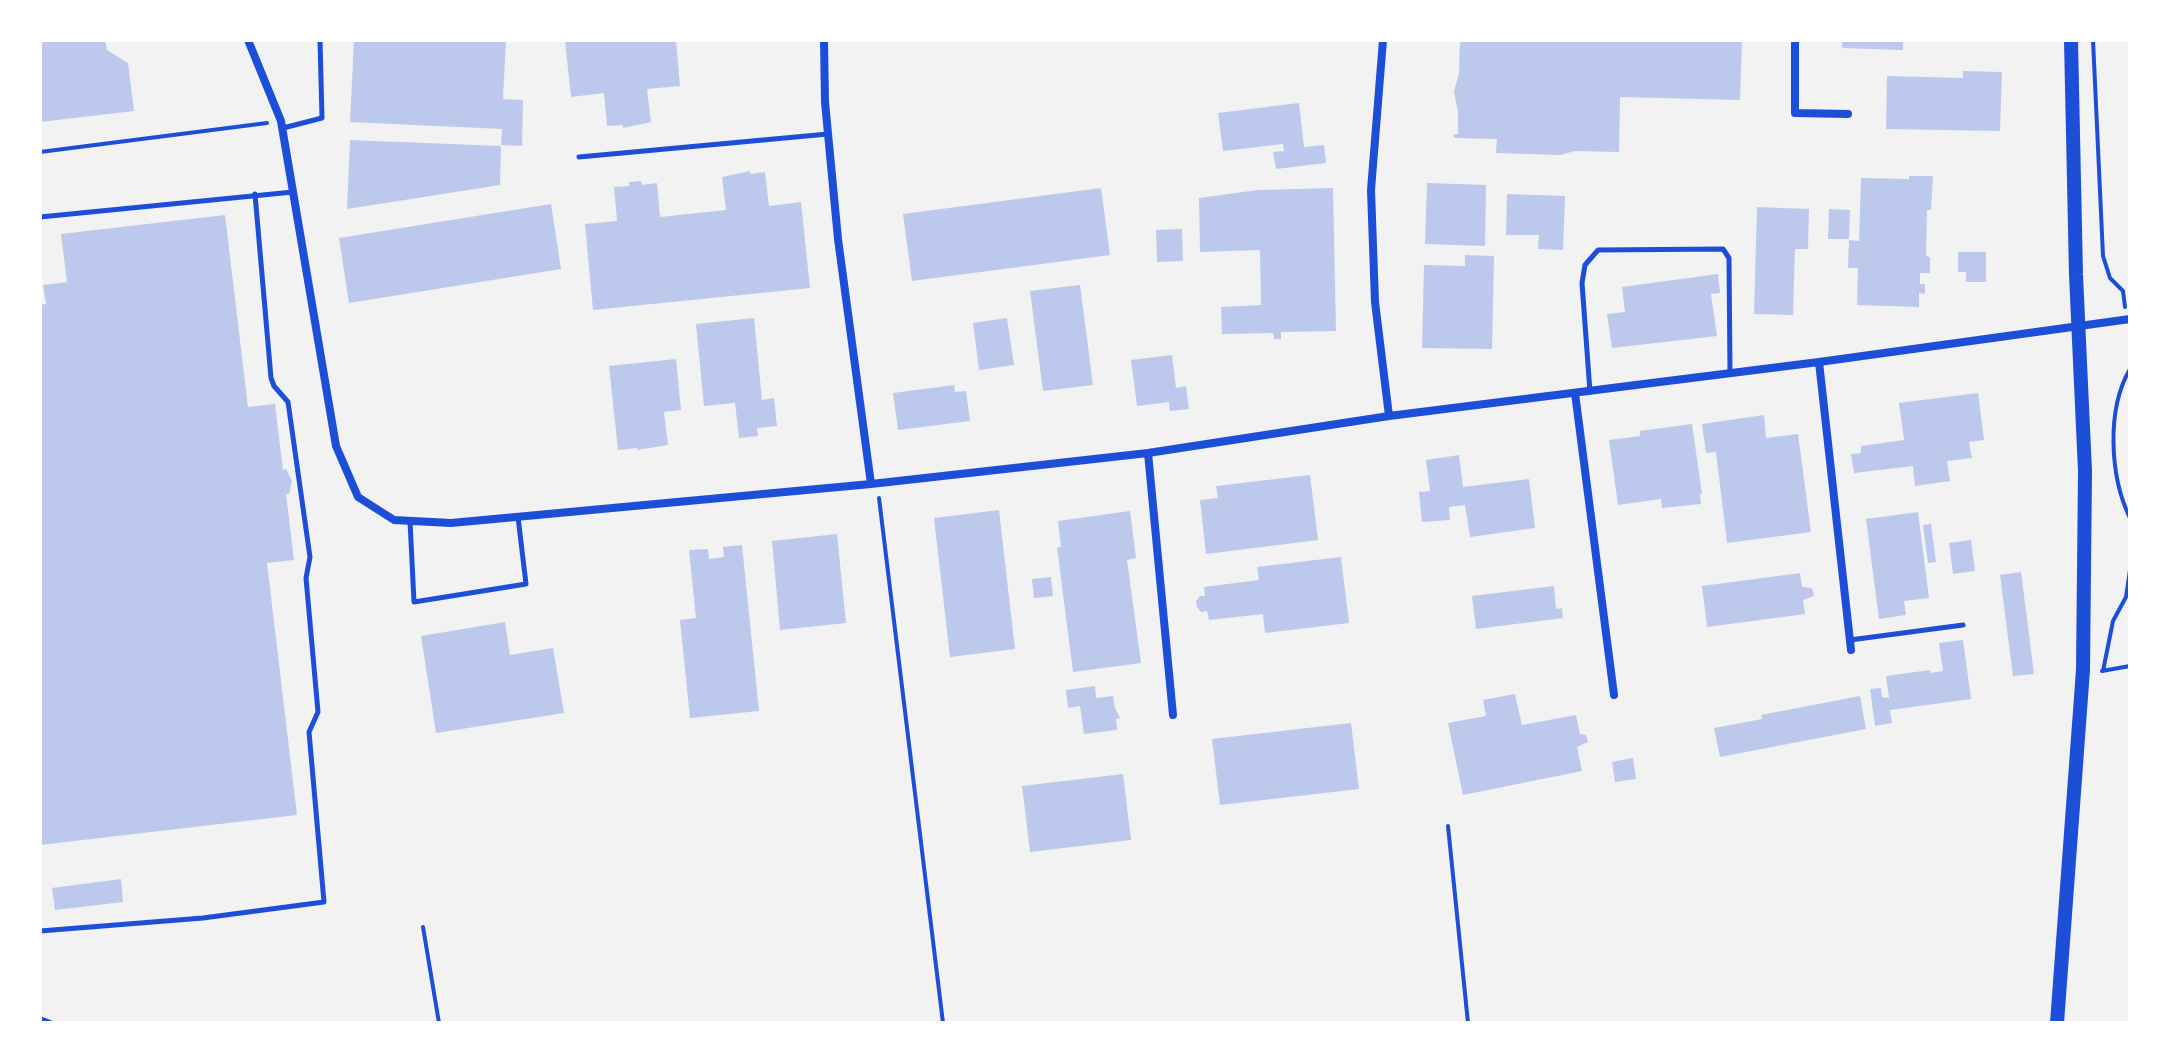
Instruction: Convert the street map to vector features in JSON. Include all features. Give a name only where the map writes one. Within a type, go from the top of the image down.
[{"type":"street","points":[[248,40],[282,125],[336,446],[358,497],[394,520],[451,523],[874,484],[1148,453],[1389,416],[1819,362],[2128,319]]},
{"type":"street","points":[[824,40],[828,134],[838,239],[874,484]]},
{"type":"street","points":[[1383,40],[1371,190],[1375,302],[1389,416]]},
{"type":"street","points":[[1795,40],[1795,113],[1848,114]]},
{"type":"street","points":[[2057,1023],[2083,670],[2085,471],[2071,40]]},
{"type":"street","points":[[1819,362],[1851,645]]},
{"type":"street","points":[[1575,393],[1614,695]]},
{"type":"street","points":[[1148,453],[1173,715]]},
{"type":"lane","points":[[282,125],[322,118],[320,40]]},
{"type":"lane","points":[[579,157],[828,134]]},
{"type":"lane","points":[[40,217],[294,191]]},
{"type":"lane","points":[[40,931],[203,918],[324,902],[309,732],[318,712],[306,578],[310,557],[288,402],[271,378],[255,194]]},
{"type":"lane","points":[[1590,392],[1582,283],[1585,265],[1598,250],[1723,249],[1729,258],[1730,373]]},
{"type":"lane","points":[[410,521],[414,602],[526,584],[518,517]]},
{"type":"lane","points":[[1851,645],[1963,625]]},
{"type":"path","points":[[2093,40],[2103,256],[2110,278],[2123,291],[2128,319]]},
{"type":"path","points":[[40,152],[282,125]]},
{"type":"path","points":[[2130,369],[2119,401],[2114,467],[2119,496],[2130,518]]},
{"type":"path","points":[[874,484],[943,1023]]},
{"type":"path","points":[[2103,671],[2113,621],[2126,597],[2130,570]]},
{"type":"path","points":[[2083,670],[2103,671],[2130,666]]},
{"type":"path","points":[[1448,826],[1468,1023]]},
{"type":"path","points":[[423,927],[439,1023]]},
{"type":"path","points":[[40,1018],[53,1023]]},
{"type":"building","points":[[40,40],[105,40],[107,50],[128,63],[134,111],[40,122]]},
{"type":"building","points":[[354,40],[506,40],[503,99],[523,100],[522,146],[501,145],[502,129],[350,122]]},
{"type":"building","points":[[565,40],[676,40],[680,86],[647,89],[651,122],[623,128],[623,125],[607,126],[604,93],[571,97]]},
{"type":"building","points":[[1460,40],[1742,40],[1740,100],[1620,97],[1619,152],[1575,151],[1560,155],[1496,153],[1497,139],[1454,138],[1454,134],[1458,134],[1454,92],[1459,73]]},
{"type":"building","points":[[1842,40],[1903,40],[1903,50],[1842,48]]},
{"type":"building","points":[[1963,71],[2002,72],[2000,131],[1886,129],[1887,76],[1963,78]]},
{"type":"building","points":[[1299,103],[1304,147],[1324,145],[1326,163],[1276,169],[1273,152],[1284,151],[1283,144],[1223,151],[1218,113]]},
{"type":"building","points":[[350,140],[501,146],[500,185],[347,209]]},
{"type":"building","points":[[750,171],[750,174],[765,172],[769,206],[801,202],[810,288],[593,310],[585,224],[617,221],[614,187],[629,186],[629,182],[641,181],[642,185],[657,183],[660,217],[726,210],[722,177]]},
{"type":"building","points":[[1909,176],[1933,176],[1931,210],[1927,210],[1926,256],[1930,257],[1930,273],[1920,273],[1920,284],[1925,284],[1925,294],[1919,293],[1919,307],[1857,305],[1858,268],[1848,268],[1849,240],[1859,241],[1861,178],[1909,179]]},
{"type":"building","points":[[1427,183],[1486,185],[1485,246],[1425,244]]},
{"type":"building","points":[[1101,188],[1110,255],[912,281],[903,214]]},
{"type":"building","points":[[1333,188],[1336,331],[1281,332],[1281,339],[1274,339],[1273,333],[1222,334],[1221,307],[1261,305],[1260,250],[1200,252],[1199,198],[1258,190]]},
{"type":"building","points":[[1507,194],[1565,196],[1563,250],[1538,249],[1539,235],[1506,235]]},
{"type":"building","points":[[551,204],[561,269],[349,303],[339,238]]},
{"type":"building","points":[[1757,207],[1809,209],[1808,249],[1795,249],[1793,315],[1754,314]]},
{"type":"building","points":[[1829,209],[1850,210],[1849,239],[1828,239]]},
{"type":"building","points":[[225,215],[248,407],[275,404],[283,470],[286,469],[292,481],[289,494],[286,494],[294,560],[267,563],[297,815],[40,845],[40,305],[46,304],[43,285],[67,282],[61,234]]},
{"type":"building","points":[[1182,229],[1183,261],[1157,262],[1156,230]]},
{"type":"building","points":[[1958,252],[1986,252],[1986,282],[1966,282],[1966,272],[1958,272]]},
{"type":"building","points":[[1465,255],[1494,256],[1492,349],[1422,348],[1424,265],[1465,266]]},
{"type":"building","points":[[1718,274],[1720,293],[1711,294],[1717,336],[1612,348],[1607,314],[1625,312],[1622,287]]},
{"type":"building","points":[[1080,285],[1093,385],[1043,391],[1030,291]]},
{"type":"building","points":[[754,318],[762,400],[774,398],[777,426],[757,428],[758,436],[739,438],[735,403],[704,406],[696,324]]},
{"type":"building","points":[[1007,318],[1014,365],[979,370],[973,323]]},
{"type":"building","points":[[1172,355],[1176,388],[1186,386],[1189,409],[1170,411],[1169,402],[1137,406],[1131,360]]},
{"type":"building","points":[[676,359],[681,410],[664,412],[668,445],[618,450],[609,366]]},
{"type":"building","points":[[954,385],[955,392],[966,391],[970,421],[898,430],[893,393]]},
{"type":"building","points":[[1978,393],[1984,440],[1969,442],[1972,458],[1947,461],[1950,481],[1915,486],[1913,466],[1854,473],[1851,454],[1861,453],[1861,446],[1904,440],[1899,403]]},
{"type":"building","points":[[1764,415],[1766,438],[1798,434],[1811,532],[1727,543],[1716,452],[1706,453],[1702,424]]},
{"type":"building","points":[[1692,424],[1701,504],[1662,508],[1661,499],[1618,505],[1609,440],[1640,436],[1640,431]]},
{"type":"building","points":[[1459,455],[1463,487],[1529,479],[1535,528],[1470,537],[1465,505],[1449,507],[1450,520],[1422,522],[1419,492],[1430,491],[1426,460]]},
{"type":"building","points":[[1310,475],[1318,540],[1206,554],[1200,500],[1218,498],[1216,486]]},
{"type":"building","points":[[999,510],[1015,649],[950,657],[934,518]]},
{"type":"building","points":[[1130,511],[1136,558],[1127,560],[1141,663],[1073,672],[1057,547],[1061,547],[1058,521]]},
{"type":"building","points":[[1918,512],[1929,598],[1904,601],[1906,615],[1879,619],[1866,519]]},
{"type":"building","points":[[1931,524],[1936,562],[1928,563],[1923,525]]},
{"type":"building","points":[[837,534],[846,623],[780,630],[772,541]]},
{"type":"building","points":[[1971,540],[1975,571],[1953,574],[1949,543]]},
{"type":"building","points":[[742,545],[759,711],[690,718],[680,620],[696,618],[689,550],[708,549],[709,559],[724,557],[723,547]]},
{"type":"building","points":[[1341,557],[1349,623],[1265,633],[1263,614],[1209,620],[1207,611],[1201,612],[1197,607],[1196,601],[1200,596],[1205,596],[1204,587],[1259,580],[1257,567]]},
{"type":"building","points":[[2021,572],[2034,674],[2013,676],[2000,575]]},
{"type":"building","points":[[1800,573],[1802,587],[1812,588],[1814,596],[1803,600],[1805,614],[1707,627],[1702,586]]},
{"type":"building","points":[[1051,577],[1053,596],[1034,598],[1032,579]]},
{"type":"building","points":[[1554,586],[1556,609],[1562,608],[1563,618],[1476,629],[1472,596]]},
{"type":"building","points":[[505,622],[510,655],[553,648],[564,713],[436,733],[421,636]]},
{"type":"building","points":[[1963,640],[1971,699],[1890,710],[1892,723],[1875,726],[1870,689],[1881,688],[1882,697],[1889,698],[1886,676],[1943,671],[1939,643]]},
{"type":"building","points":[[1095,686],[1096,698],[1113,696],[1120,718],[1116,719],[1117,730],[1084,734],[1080,706],[1068,708],[1066,690]]},
{"type":"building","points":[[1515,694],[1522,725],[1576,715],[1580,734],[1586,735],[1588,742],[1577,747],[1582,771],[1463,795],[1448,723],[1486,716],[1483,700]]},
{"type":"building","points":[[1860,696],[1866,729],[1720,757],[1714,728],[1762,719],[1761,715]]},
{"type":"building","points":[[1351,723],[1359,789],[1220,805],[1212,739]]},
{"type":"building","points":[[1633,758],[1636,779],[1615,782],[1612,762]]},
{"type":"building","points":[[1123,774],[1131,840],[1030,852],[1022,786]]},
{"type":"building","points":[[121,879],[123,902],[55,910],[52,888]]}]
